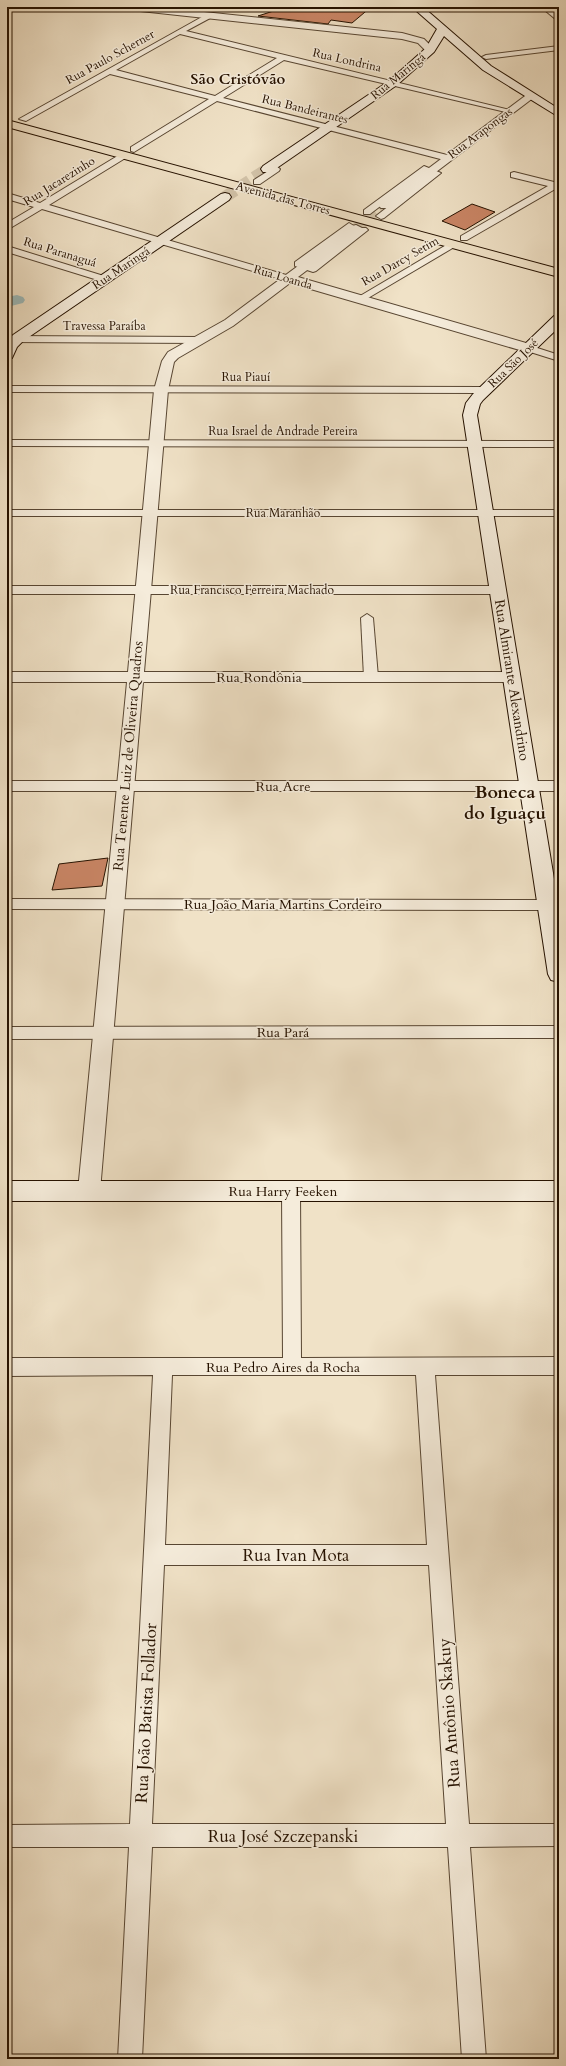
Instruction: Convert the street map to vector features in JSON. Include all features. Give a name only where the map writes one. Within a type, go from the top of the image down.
[{"type":"highway","name":"Avenida das Torres","points":[[11,122],[129,152],[459,241],[559,264]]},
{"type":"highway","name":"Avenida das Torres","points":[[129,152],[257,182],[367,212],[383,211],[459,241],[559,273]]},
{"type":"main road","points":[[417,7],[487,68],[532,94],[559,107]]},
{"type":"main road","points":[[424,7],[559,114]]},
{"type":"main road","name":"Rua Maringá","points":[[271,169],[328,127],[393,83],[430,50],[442,29]]},
{"type":"main road","points":[[430,50],[444,45],[461,45],[477,49]]},
{"type":"main road","name":"Rua Maringá","points":[[12,338],[104,279],[225,197]]},
{"type":"main road","name":"Rua São José","points":[[484,390],[559,319]]},
{"type":"main road","points":[[7,355],[12,338]]},
{"type":"main road","name":"Rua Almirante Alexandrino","points":[[484,390],[473,403],[471,410],[474,444],[529,786],[554,905],[559,974]]},
{"type":"main road","name":"Rua Harry Feeken","points":[[7,1191],[559,1191]]},
{"type":"street","points":[[131,7],[189,10],[209,16],[402,36],[421,41],[430,50]]},
{"type":"street","points":[[545,7],[559,20]]},
{"type":"street","name":"Rua Paulo Scherner","points":[[11,122],[109,71],[209,16]]},
{"type":"street","name":"Rua Londrina","points":[[178,32],[510,111]]},
{"type":"street","points":[[486,57],[559,48]]},
{"type":"street","name":"Rua Jacarezinho","points":[[7,227],[283,57]]},
{"type":"street","name":"Rua Bandeirantes","points":[[109,71],[448,158]]},
{"type":"street","name":"Rua Arapongas","points":[[383,211],[431,171],[532,94]]},
{"type":"street","points":[[257,182],[271,169]]},
{"type":"street","name":"Rua Arapongas","points":[[367,212],[424,169],[431,171]]},
{"type":"street","points":[[514,175],[558,185]]},
{"type":"street","name":"Rua Darcy Setim","points":[[360,299],[558,185]]},
{"type":"street","name":"Rua Loanda","points":[[7,196],[559,358]]},
{"type":"street","points":[[200,340],[229,323],[290,279],[356,228]]},
{"type":"street","name":"Rua Paranaguá","points":[[7,249],[104,279]]},
{"type":"street","name":"Travessa Paraíba","points":[[12,338],[200,340]]},
{"type":"street","name":"Rua Tenente Luiz de Oliveira Quadros","points":[[89,1191],[161,390],[168,361],[172,355],[200,340]]},
{"type":"street","name":"Rua Piauí","points":[[7,389],[484,390]]},
{"type":"street","name":"Rua Israel de Andrade Pereira","points":[[7,442],[559,444]]},
{"type":"street","name":"Rua Maranhão","points":[[7,513],[559,513]]},
{"type":"street","name":"Rua Francisco Ferreira Machado","points":[[7,590],[498,590]]},
{"type":"street","points":[[367,618],[371,677]]},
{"type":"street","name":"Rua Rondônia","points":[[7,677],[512,677]]},
{"type":"street","name":"Rua Acre","points":[[7,786],[559,786]]},
{"type":"street","name":"Rua João Maria Martins Cordeiro","points":[[7,904],[554,905]]},
{"type":"street","name":"Rua Pará","points":[[7,1033],[559,1032]]},
{"type":"street","points":[[291,1191],[292,1367]]},
{"type":"street","name":"Rua Pedro Aires da Rocha","points":[[7,1367],[559,1366]]},
{"type":"street","name":"Rua João Batista Follador","points":[[130,2059],[163,1367]]},
{"type":"street","name":"Rua Antônio Skakuy","points":[[425,1367],[474,2059]]},
{"type":"street","name":"Rua Ivan Mota","points":[[154,1556],[438,1555]]},
{"type":"street","name":"Rua José Szczepanski","points":[[7,1836],[559,1835]]},
{"type":"building","points":[[286,7],[371,7],[352,23],[331,20],[328,24],[258,16]]},
{"type":"building","points":[[472,204],[495,212],[465,230],[442,221]]},
{"type":"building","points":[[108,858],[102,886],[52,890],[59,864]]},
{"type":"waterway","points":[[7,302],[17,300]]},
{"type":"tunnel","points":[[225,197],[267,169]]},
{"type":"tunnel","points":[[356,228],[385,206]]},
{"type":"district","name":"São Cristóvão","points":[[238,79]]},
{"type":"district","name":"Boneca do Iguaçu","points":[[505,802]]}]
